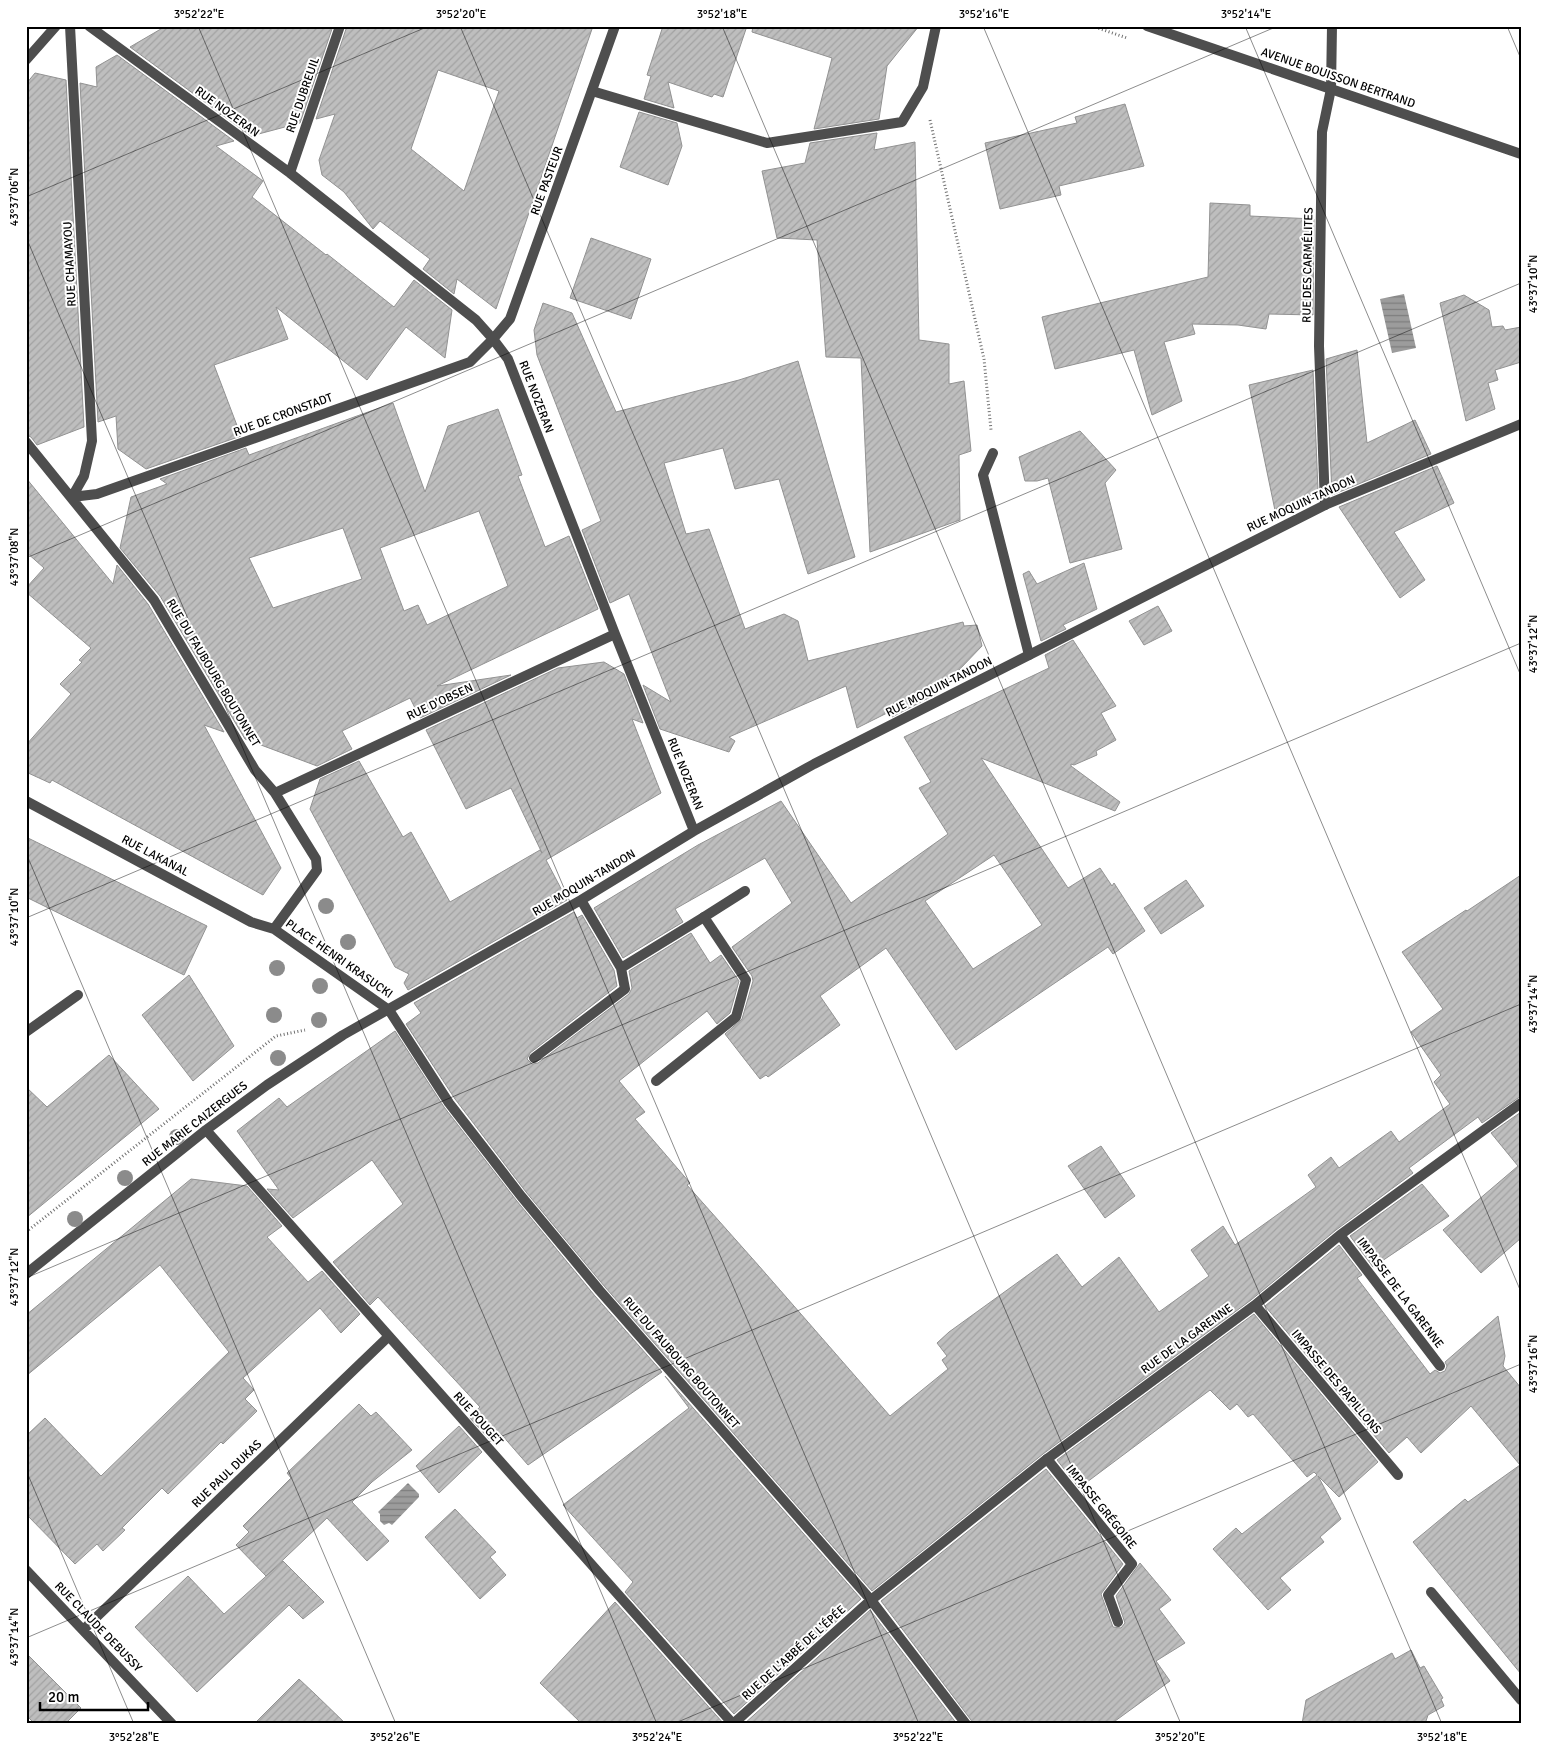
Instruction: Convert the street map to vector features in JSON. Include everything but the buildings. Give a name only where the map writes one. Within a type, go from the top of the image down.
[{"type":"street","points":[[26,60],[56,26]]},
{"type":"street","name":"RUE CHAMAYOU","points":[[70,26],[92,441],[84,476],[72,497]]},
{"type":"street","name":"RUE NOZERAN","points":[[90,26],[290,173],[476,320],[493,338],[508,359],[694,831]]},
{"type":"street","name":"RUE DUBREUIL","points":[[290,173],[340,26]]},
{"type":"street","name":"RUE PASTEUR","points":[[493,338],[510,319],[615,26]]},
{"type":"street","points":[[592,91],[767,144],[902,122],[922,87],[936,26]]},
{"type":"street","name":"AVENUE BOUISSON BERTRAND","points":[[1147,26],[1521,154]]},
{"type":"street","name":"RUE DES CARMÉLITES","points":[[1325,505],[1319,346],[1322,132],[1331,89],[1332,26]]},
{"type":"street","name":"RUE DE CRONSTADT","points":[[72,497],[98,494],[470,362],[493,338]]},
{"type":"street","name":"RUE MOQUIN-TANDON","points":[[389,1010],[581,900],[694,831],[814,764],[1325,505],[1521,424]]},
{"type":"street","name":"RUE DU FAUBOURG BOUTONNET","points":[[26,442],[154,600],[255,770],[275,793],[316,859],[317,870],[274,929]]},
{"type":"street","points":[[993,453],[983,475],[1029,655]]},
{"type":"street","name":"RUE D'OBSEN","points":[[275,793],[615,634]]},
{"type":"street","name":"RUE LAKANAL","points":[[26,801],[251,922],[274,929]]},
{"type":"street","points":[[621,968],[745,891]]},
{"type":"street","points":[[534,1058],[625,989],[621,968],[581,900]]},
{"type":"street","points":[[656,1081],[736,1016],[746,980],[704,917]]},
{"type":"street","name":"PLACE HENRI KRASUCKI","points":[[274,929],[389,1010]]},
{"type":"street","points":[[26,1032],[78,995]]},
{"type":"street","name":"RUE DU FAUBOURG BOUTONNET","points":[[389,1010],[449,1103],[521,1196],[600,1291],[871,1600],[966,1724]]},
{"type":"street","name":"RUE MARIE CAIZERGUES","points":[[26,1274],[206,1130],[267,1085],[344,1035],[389,1010]]},
{"type":"street","name":"RUE DE LA GARENNE","points":[[871,1600],[1046,1459],[1255,1305],[1340,1235],[1521,1103]]},
{"type":"street","name":"RUE POUGET","points":[[206,1130],[733,1724]]},
{"type":"street","name":"IMPASSE DE LA GARENNE","points":[[1340,1235],[1440,1366]]},
{"type":"street","name":"IMPASSE DES PAPILLONS","points":[[1255,1305],[1398,1475]]},
{"type":"street","name":"RUE PAUL DUKAS","points":[[84,1630],[388,1337]]},
{"type":"street","name":"IMPASSE GRÉGOIRE","points":[[1046,1459],[1132,1564],[1108,1595],[1118,1622]]},
{"type":"street","name":"RUE CLAUDE DEBUSSY","points":[[26,1570],[172,1724]]},
{"type":"street","points":[[1431,1592],[1521,1700]]},
{"type":"street","name":"RUE DE L'ABBÉ DE L'ÉPÉE","points":[[733,1724],[871,1600]]},
{"type":"path","points":[[922,87],[984,359],[993,453]]},
{"type":"shaded area","points":[[1404,294],[1416,348],[1392,353],[1380,299]]},
{"type":"shaded area","points":[[408,1483],[419,1494],[419,1497],[392,1525],[389,1523],[384,1525],[380,1521],[380,1514],[378,1512]]}]
